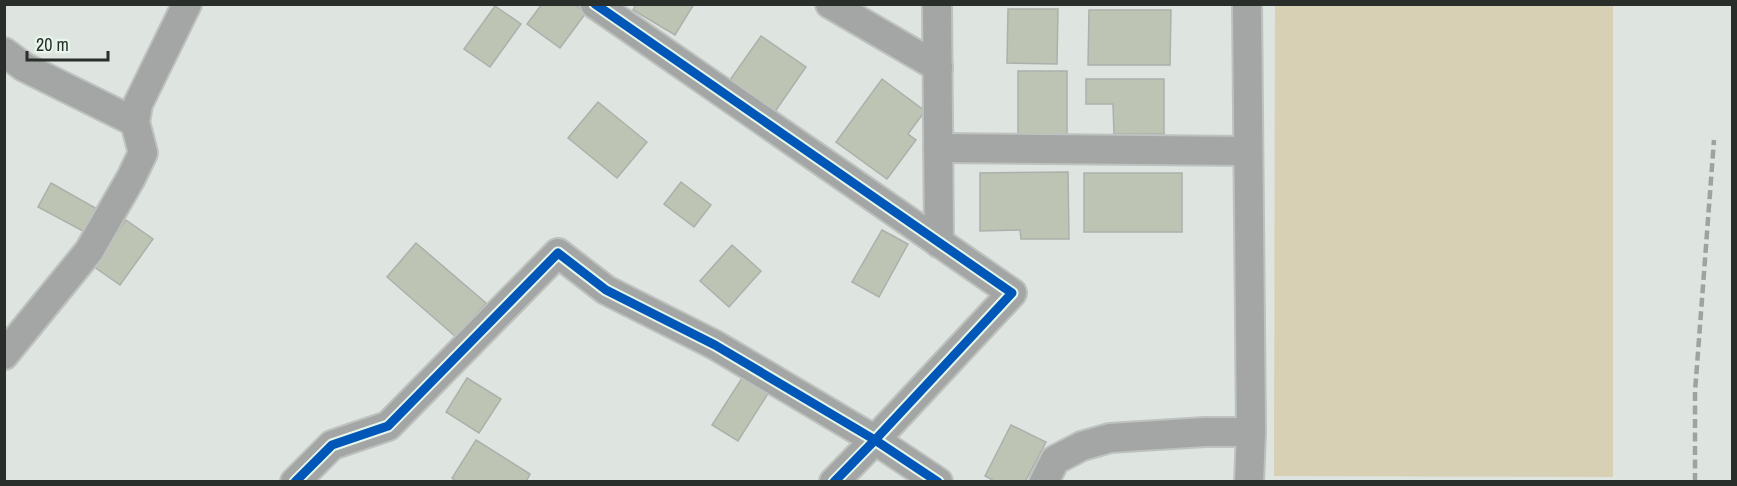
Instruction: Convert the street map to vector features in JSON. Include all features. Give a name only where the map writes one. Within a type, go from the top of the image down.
[{"type":"street","points":[[4,355],[89,251],[131,178],[143,153],[135,122],[138,104],[187,4]]},
{"type":"street","points":[[595,4],[1012,292],[834,482]]},
{"type":"street","points":[[830,4],[938,68]]},
{"type":"street","points":[[938,4],[939,243]]},
{"type":"street","points":[[1247,4],[1251,432],[1249,482]]},
{"type":"street","points":[[4,52],[24,67],[135,122]]},
{"type":"street","points":[[938,148],[1248,151]]},
{"type":"street","points":[[295,482],[332,445],[388,426],[558,254],[606,290],[715,345],[875,440],[938,482]]},
{"type":"street","points":[[1044,482],[1055,460],[1082,446],[1110,438],[1205,432],[1251,432]]},
{"type":"shaded area","points":[[1275,5],[1613,5],[1613,477],[1274,476]]},
{"type":"building","points":[[542,4],[574,4],[586,13],[560,48],[527,24]]},
{"type":"building","points":[[636,4],[694,4],[675,35],[633,10]]},
{"type":"building","points":[[495,6],[521,24],[490,67],[464,49]]},
{"type":"building","points":[[1008,9],[1058,9],[1057,64],[1007,63]]},
{"type":"building","points":[[1089,10],[1171,10],[1170,65],[1088,65]]},
{"type":"building","points":[[761,36],[806,67],[772,116],[727,84]]},
{"type":"building","points":[[1018,71],[1067,71],[1067,138],[1018,138]]},
{"type":"building","points":[[882,79],[925,111],[908,134],[916,140],[887,179],[836,142]]},
{"type":"building","points":[[1086,79],[1164,79],[1164,134],[1114,134],[1113,104],[1086,104]]},
{"type":"building","points":[[598,102],[647,142],[617,178],[568,138]]},
{"type":"building","points":[[1068,172],[1069,239],[1021,239],[1020,230],[980,231],[980,173]]},
{"type":"building","points":[[1084,173],[1182,173],[1182,232],[1084,232]]},
{"type":"building","points":[[681,182],[711,205],[694,227],[664,204]]},
{"type":"building","points":[[51,183],[106,214],[94,237],[38,207]]},
{"type":"building","points":[[126,220],[153,239],[120,285],[93,266]]},
{"type":"building","points":[[882,230],[908,244],[879,297],[852,282]]},
{"type":"building","points":[[416,243],[486,303],[456,337],[387,277]]},
{"type":"building","points":[[732,245],[761,271],[729,307],[700,281]]},
{"type":"building","points":[[744,375],[769,392],[738,441],[712,425]]},
{"type":"building","points":[[467,378],[501,399],[479,433],[446,412]]},
{"type":"building","points":[[1011,425],[1046,442],[1025,482],[996,482],[985,476]]},
{"type":"building","points":[[476,440],[530,474],[526,482],[457,482],[452,478]]},
{"type":"railway","points":[[1695,482],[1695,392],[1714,140]]},
{"type":"cycle path","points":[[595,4],[1012,293],[834,482]]},
{"type":"cycle path","points":[[295,482],[332,445],[388,426],[558,253],[606,290],[715,345],[875,440],[938,482]]}]
